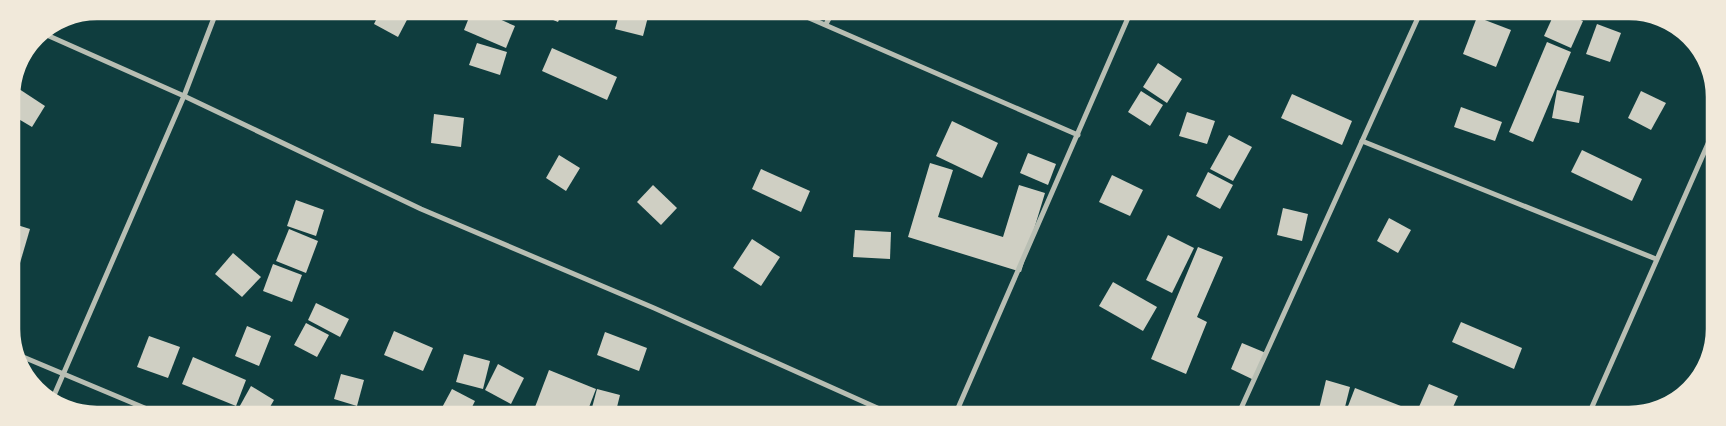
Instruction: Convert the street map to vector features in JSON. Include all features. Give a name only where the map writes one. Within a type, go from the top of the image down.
[{"type":"street","points":[[54,395],[184,96],[214,19]]},
{"type":"street","points":[[813,19],[1078,135]]},
{"type":"street","points":[[826,24],[829,19]]},
{"type":"street","points":[[959,407],[1128,19]]},
{"type":"street","points":[[1242,407],[1418,19]]},
{"type":"street","points":[[48,36],[184,96],[421,209],[654,308],[875,407]]},
{"type":"street","points":[[1362,140],[1656,259]]},
{"type":"street","points":[[1592,407],[1707,146]]},
{"type":"street","points":[[24,357],[142,407]]},
{"type":"building","points":[[376,19],[407,19],[398,37],[374,24]]},
{"type":"building","points":[[468,19],[499,19],[515,26],[506,48],[464,30]]},
{"type":"building","points":[[618,19],[647,19],[643,36],[615,29]]},
{"type":"building","points":[[1476,19],[1482,19],[1511,30],[1496,67],[1463,54]]},
{"type":"building","points":[[1552,19],[1578,19],[1583,21],[1571,48],[1544,36]]},
{"type":"building","points":[[1597,24],[1621,33],[1610,62],[1586,54]]},
{"type":"building","points":[[1547,42],[1571,52],[1533,142],[1509,132]]},
{"type":"building","points":[[477,43],[507,52],[500,75],[469,65]]},
{"type":"building","points":[[552,48],[617,77],[607,100],[542,71]]},
{"type":"building","points":[[1158,63],[1182,79],[1167,103],[1143,87]]},
{"type":"building","points":[[19,89],[45,106],[32,127],[19,119]]},
{"type":"building","points":[[1557,90],[1584,96],[1579,123],[1552,118]]},
{"type":"building","points":[[1141,91],[1163,105],[1150,126],[1128,112]]},
{"type":"building","points":[[1641,91],[1666,103],[1651,130],[1628,118]]},
{"type":"building","points":[[1292,94],[1352,121],[1342,145],[1281,118]]},
{"type":"building","points":[[1461,107],[1502,122],[1495,141],[1454,127]]},
{"type":"building","points":[[1187,112],[1215,121],[1207,144],[1179,136]]},
{"type":"building","points":[[434,114],[464,118],[461,147],[431,143]]},
{"type":"building","points":[[952,121],[998,143],[982,178],[936,156]]},
{"type":"building","points":[[1229,135],[1252,147],[1233,181],[1210,169]]},
{"type":"building","points":[[1582,150],[1642,179],[1632,201],[1571,172]]},
{"type":"building","points":[[1028,153],[1056,164],[1048,185],[1020,173]]},
{"type":"building","points":[[559,155],[580,168],[566,191],[546,178]]},
{"type":"building","points":[[930,163],[953,170],[938,217],[1003,237],[1019,185],[1045,193],[1021,272],[908,237]]},
{"type":"building","points":[[761,169],[810,191],[801,212],[752,189]]},
{"type":"building","points":[[1208,172],[1233,185],[1220,209],[1196,196]]},
{"type":"building","points":[[1112,175],[1143,190],[1130,216],[1099,202]]},
{"type":"building","points":[[653,185],[677,208],[661,225],[637,202]]},
{"type":"building","points":[[296,200],[324,210],[316,236],[287,226]]},
{"type":"building","points":[[1283,208],[1308,214],[1302,241],[1277,235]]},
{"type":"building","points":[[1389,218],[1411,230],[1398,253],[1377,241]]},
{"type":"building","points":[[19,226],[30,229],[19,266]]},
{"type":"building","points":[[289,229],[318,241],[306,273],[276,261]]},
{"type":"building","points":[[855,230],[891,232],[890,259],[853,257]]},
{"type":"building","points":[[1168,235],[1194,248],[1172,293],[1146,280]]},
{"type":"building","points":[[752,239],[780,257],[761,286],[733,268]]},
{"type":"building","points":[[1198,247],[1223,257],[1197,317],[1207,322],[1186,374],[1151,359]]},
{"type":"building","points":[[233,253],[261,277],[242,297],[215,274]]},
{"type":"building","points":[[273,264],[302,275],[292,302],[263,291]]},
{"type":"building","points":[[1113,282],[1157,307],[1143,331],[1099,306]]},
{"type":"building","points":[[316,303],[349,319],[340,337],[308,320]]},
{"type":"building","points":[[1461,322],[1522,348],[1514,369],[1452,342]]},
{"type":"building","points":[[306,323],[329,335],[317,357],[294,345]]},
{"type":"building","points":[[247,326],[271,336],[259,366],[235,356]]},
{"type":"building","points":[[394,331],[433,348],[423,371],[384,355]]},
{"type":"building","points":[[605,332],[647,348],[639,371],[597,355]]},
{"type":"building","points":[[149,336],[180,347],[168,378],[137,367]]},
{"type":"building","points":[[1242,343],[1266,353],[1254,380],[1231,369]]},
{"type":"building","points":[[464,354],[490,361],[483,389],[456,382]]},
{"type":"building","points":[[193,357],[246,380],[236,406],[182,384]]},
{"type":"building","points":[[498,364],[524,378],[511,404],[485,390]]},
{"type":"building","points":[[549,370],[596,389],[589,407],[535,407]]},
{"type":"building","points":[[341,374],[364,380],[357,406],[334,399]]},
{"type":"building","points":[[1326,380],[1350,387],[1345,407],[1319,407]]},
{"type":"building","points":[[1429,384],[1458,396],[1453,407],[1419,407]]},
{"type":"building","points":[[251,386],[274,400],[270,407],[239,407]]},
{"type":"building","points":[[1355,388],[1403,407],[1348,407]]},
{"type":"building","points":[[452,389],[475,401],[472,407],[442,407]]},
{"type":"building","points":[[597,389],[620,395],[617,407],[592,407]]}]
